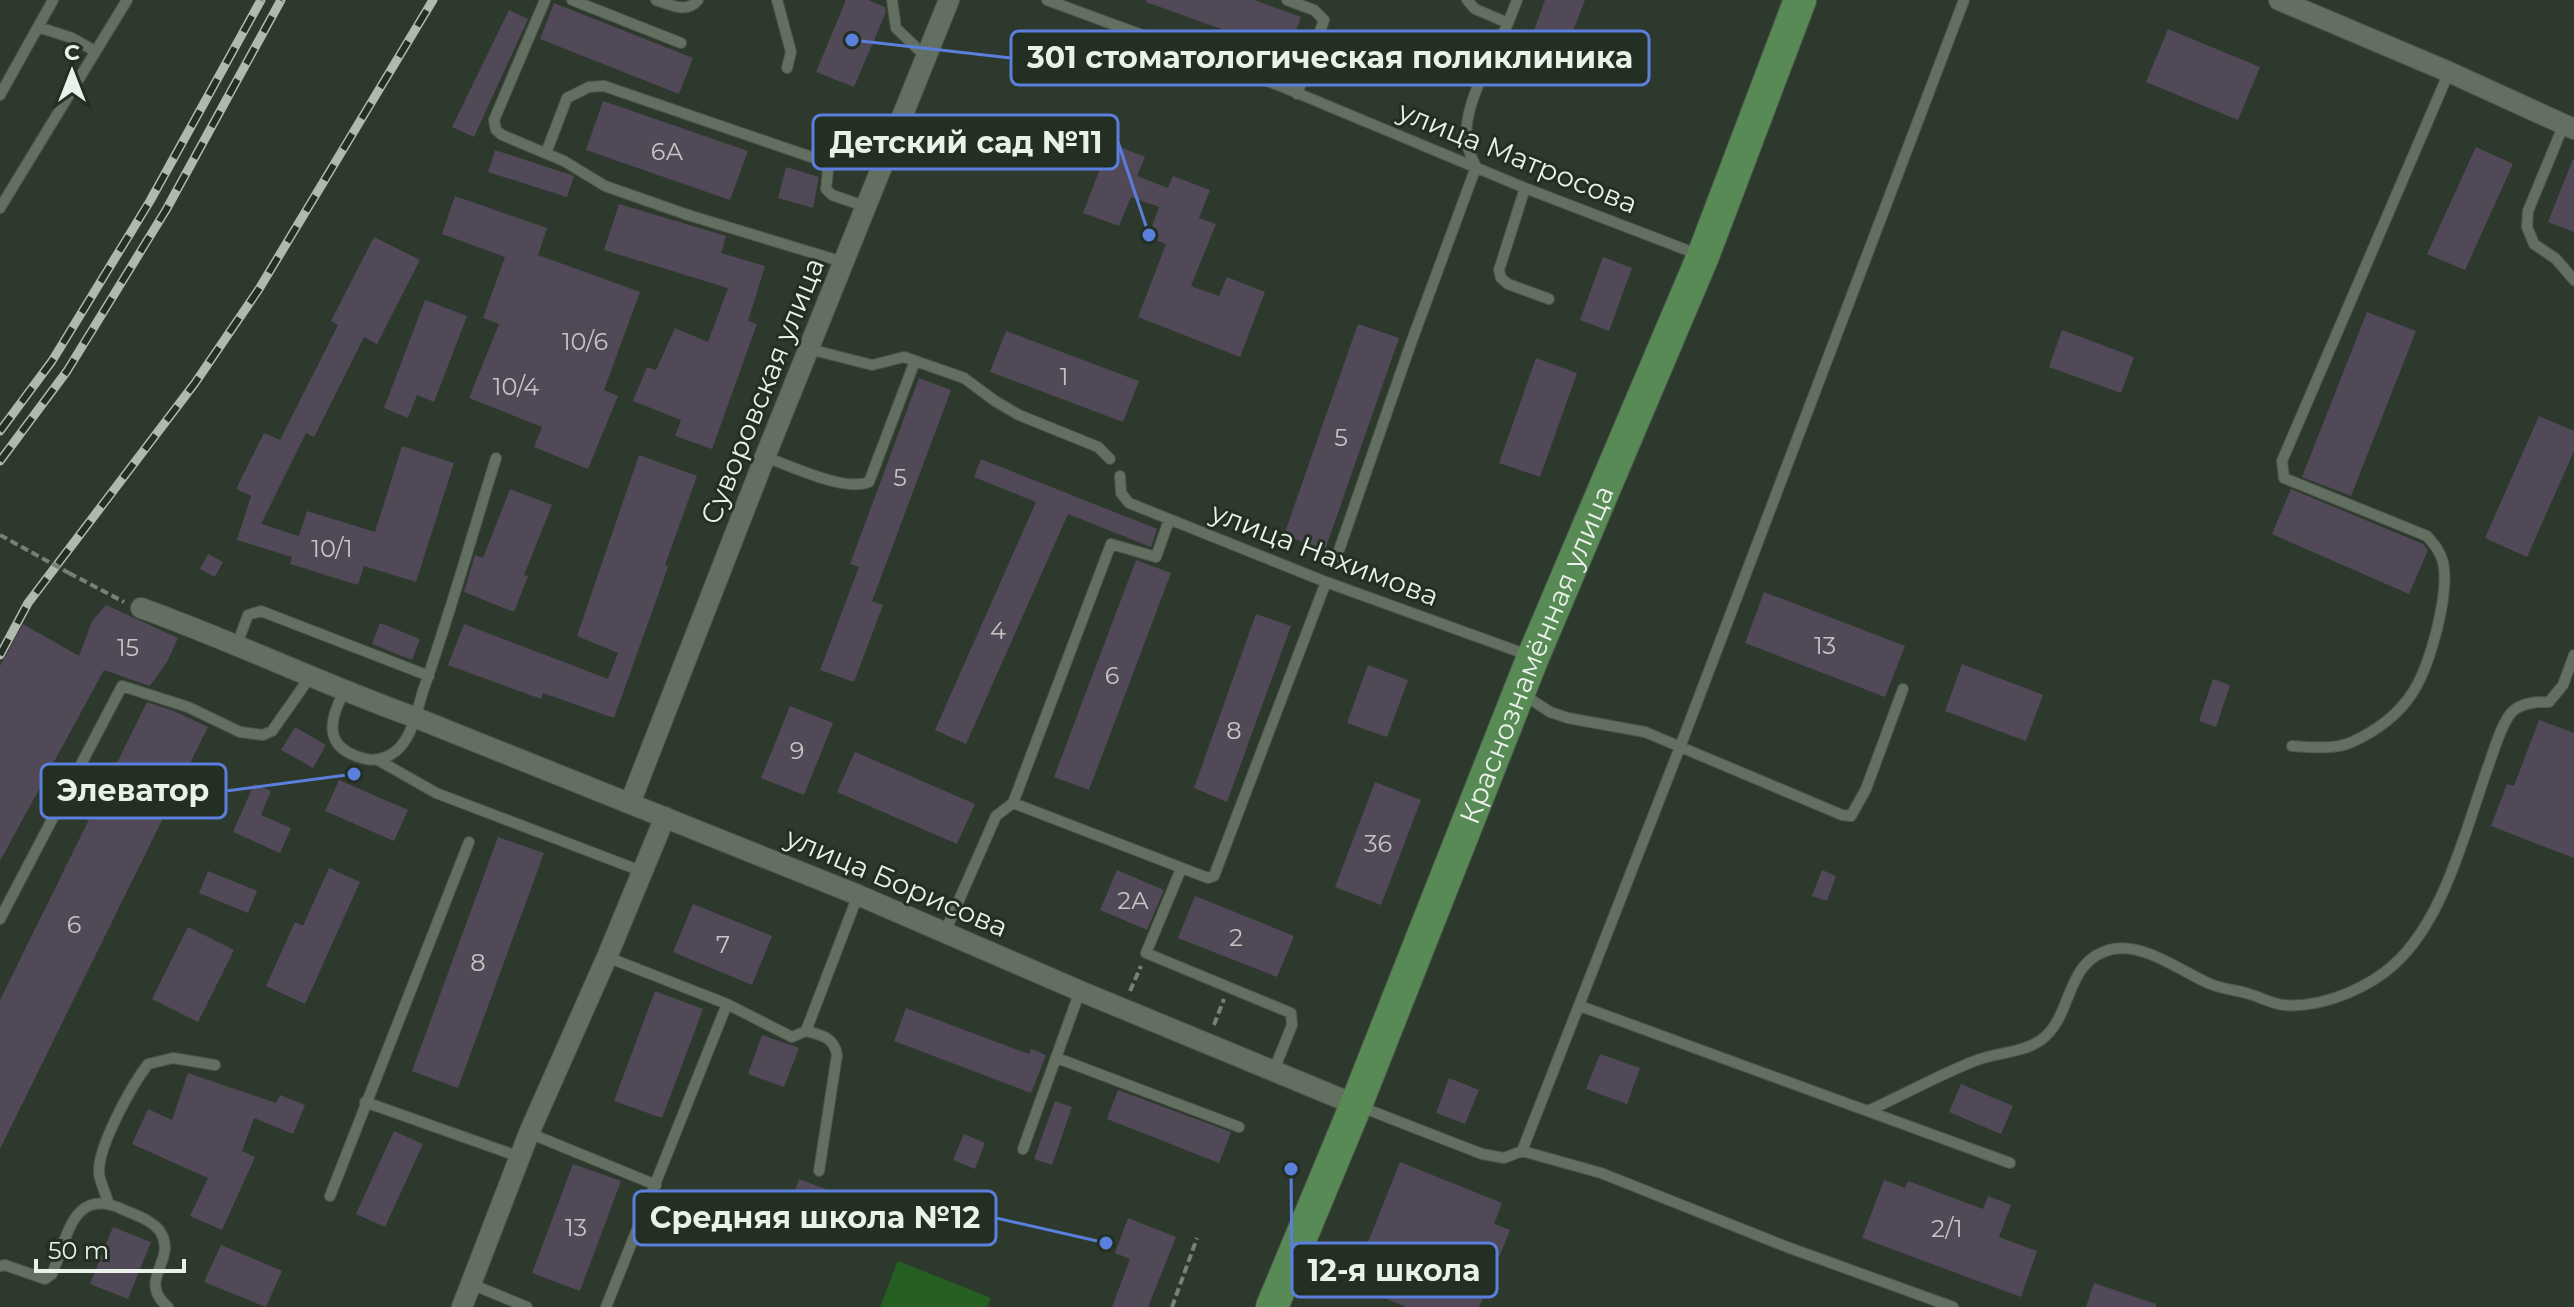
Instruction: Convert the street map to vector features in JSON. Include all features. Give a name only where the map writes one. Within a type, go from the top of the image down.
[{"type":"main road","name":"Краснознамённая улица","points":[[1272,1307],[1356,1105],[1533,657],[1703,256],[1800,0]]},
{"type":"street","name":"Суворовская улица","points":[[630,803],[949,0]]},
{"type":"street","points":[[2279,0],[2569,126]]},
{"type":"street","name":"улица Борисова","points":[[141,608],[344,692],[414,717],[858,895],[1356,1105]]},
{"type":"street","points":[[462,1307],[529,1133],[665,817]]},
{"type":"lane","points":[[0,95],[53,0]]},
{"type":"lane","points":[[0,208],[127,0]]},
{"type":"lane","points":[[545,0],[494,120],[496,130],[564,161],[605,186],[688,215],[844,262]]},
{"type":"lane","points":[[572,0],[681,43]]},
{"type":"lane","points":[[656,0],[681,9],[694,5],[698,0]]},
{"type":"lane","points":[[777,0],[791,52],[787,68]]},
{"type":"lane","points":[[892,0],[896,28],[926,57]]},
{"type":"lane","name":"улица Матросова","points":[[1047,0],[1297,94],[1525,188],[1703,256]]},
{"type":"lane","points":[[1287,0],[1314,10],[1324,20],[1297,94]]},
{"type":"lane","points":[[1467,0],[1475,9],[1508,23]]},
{"type":"lane","points":[[1337,556],[1476,167],[1467,143],[1470,115],[1480,81],[1517,0]]},
{"type":"lane","points":[[1522,1151],[1680,747],[1964,0]]},
{"type":"lane","points":[[38,27],[72,38],[95,51]]},
{"type":"lane","points":[[2292,746],[2318,748],[2348,744],[2378,728],[2412,693],[2421,678],[2434,637],[2443,591],[2443,564],[2438,548],[2427,536],[2284,478],[2282,461],[2449,72]]},
{"type":"lane","points":[[546,153],[567,98],[589,87],[604,86],[820,160],[828,170],[826,189],[832,195],[867,207]]},
{"type":"lane","points":[[2569,126],[2528,211],[2527,227],[2534,244],[2556,259],[2574,280]]},
{"type":"lane","points":[[1525,188],[1499,270],[1501,278],[1508,284],[1549,299]]},
{"type":"lane","points":[[809,349],[872,365],[904,357],[964,378],[1007,408],[1098,447],[1110,459]]},
{"type":"lane","points":[[765,457],[834,481],[858,486],[869,482],[915,361]]},
{"type":"lane","points":[[378,760],[393,753],[405,742],[429,676],[496,458]]},
{"type":"lane","name":"улица Нахимова","points":[[1120,476],[1121,493],[1129,503],[1326,582],[1533,657]]},
{"type":"lane","points":[[945,932],[996,816],[1013,803],[1111,544],[1156,557],[1169,520]]},
{"type":"lane","points":[[1013,803],[1181,869],[1208,878],[1214,876],[1326,582]]},
{"type":"lane","points":[[236,647],[248,615],[261,611],[429,676]]},
{"type":"lane","points":[[1868,1111],[1975,1060],[2021,1049],[2042,1040],[2059,1018],[2077,972],[2095,957],[2113,949],[2133,949],[2173,964],[2210,984],[2283,1005],[2314,1003],[2367,985],[2401,959],[2417,942],[2441,897],[2498,737],[2513,711],[2531,702],[2549,702],[2563,685],[2574,655]]},
{"type":"lane","points":[[0,919],[122,686],[188,707],[240,732],[263,735],[272,731],[310,677]]},
{"type":"lane","points":[[1519,692],[1550,712],[1645,732],[1842,815],[1851,816],[1866,789],[1903,689]]},
{"type":"lane","points":[[344,692],[331,716],[332,735],[351,755],[378,760],[436,793],[641,871]]},
{"type":"lane","points":[[330,1196],[469,842]]},
{"type":"lane","points":[[1181,869],[1146,953],[1291,1013],[1292,1025],[1274,1070]]},
{"type":"lane","points":[[806,1031],[858,895]]},
{"type":"lane","points":[[607,957],[727,1004],[792,1037],[806,1031],[830,1039],[836,1045],[819,1171]]},
{"type":"lane","points":[[1023,1149],[1080,991]]},
{"type":"lane","points":[[606,1307],[727,1004]]},
{"type":"lane","points":[[1580,1006],[2010,1163]]},
{"type":"lane","points":[[108,1202],[99,1171],[108,1139],[132,1084],[148,1064],[173,1058],[215,1065]]},
{"type":"lane","points":[[1057,1058],[1239,1127]]},
{"type":"lane","points":[[365,1102],[520,1157]]},
{"type":"lane","points":[[1356,1105],[1482,1154],[1504,1158],[1522,1151],[1601,1173],[1787,1247],[1953,1307]]},
{"type":"lane","points":[[529,1133],[656,1185]]},
{"type":"lane","points":[[0,1266],[45,1279],[52,1274],[79,1211],[92,1202],[108,1202],[147,1221],[161,1233],[164,1253],[154,1281],[157,1297],[168,1307]]},
{"type":"lane","points":[[471,1284],[527,1307]]},
{"type":"path","points":[[0,535],[141,608]]},
{"type":"path","points":[[1123,1008],[1146,953]]},
{"type":"path","points":[[1207,1042],[1229,986]]},
{"type":"path","points":[[1173,1307],[1197,1238]]},
{"type":"green space","points":[[898,1261],[991,1298],[987,1307],[880,1307]]},
{"type":"building","points":[[846,0],[868,0],[885,7],[886,12],[854,87],[816,72]]},
{"type":"building","points":[[1146,0],[1254,0],[1301,17],[1288,53]]},
{"type":"building","points":[[1545,0],[1585,0],[1559,67],[1525,55]]},
{"type":"building","points":[[554,3],[693,58],[679,94],[540,39]]},
{"type":"building","points":[[509,10],[528,19],[474,137],[452,127]]},
{"type":"building","points":[[2168,29],[2260,67],[2238,120],[2146,82]]},
{"type":"building","points":[[603,101],[748,151],[730,200],[586,150]]},
{"type":"building","points":[[1110,143],[1145,157],[1137,176],[1168,188],[1173,176],[1210,190],[1199,218],[1216,224],[1191,286],[1219,296],[1227,277],[1265,292],[1240,357],[1138,317],[1166,244],[1148,237],[1159,207],[1131,197],[1119,226],[1083,213]]},
{"type":"building","points":[[2476,147],[2513,164],[2465,270],[2427,254]]},
{"type":"building","points":[[495,150],[574,176],[567,197],[488,172]]},
{"type":"building","points":[[2574,159],[2574,232],[2548,222]]},
{"type":"building","points":[[786,167],[819,177],[813,208],[778,198]]},
{"type":"building","points":[[455,196],[547,228],[538,255],[640,292],[604,390],[618,396],[588,469],[534,447],[542,427],[469,398],[499,324],[483,318],[505,257],[442,234]]},
{"type":"building","points":[[619,204],[726,236],[721,253],[765,266],[748,321],[757,324],[712,449],[675,436],[681,420],[633,401],[647,367],[656,370],[675,328],[708,342],[728,288],[604,250]]},
{"type":"building","points":[[374,237],[420,260],[377,344],[364,337],[314,437],[306,433],[261,524],[299,536],[307,511],[375,532],[402,446],[454,463],[416,582],[364,566],[358,585],[290,564],[292,557],[237,540],[251,496],[236,489],[264,433],[280,440],[338,325],[331,321]]},
{"type":"building","points":[[1603,257],[1632,268],[1609,331],[1580,320]]},
{"type":"building","points":[[425,300],[467,316],[434,402],[417,395],[408,418],[384,408]]},
{"type":"building","points":[[2367,312],[2416,331],[2351,496],[2302,477]]},
{"type":"building","points":[[1358,324],[1399,338],[1325,550],[1284,535]]},
{"type":"building","points":[[2062,330],[2134,357],[2121,393],[2049,367]]},
{"type":"building","points":[[1006,331],[1139,381],[1123,422],[990,372]]},
{"type":"building","points":[[1536,358],[1577,373],[1540,477],[1499,463]]},
{"type":"building","points":[[919,378],[951,390],[872,601],[883,605],[854,682],[820,670],[859,567],[850,564]]},
{"type":"building","points":[[2539,416],[2574,431],[2574,451],[2527,557],[2485,538]]},
{"type":"building","points":[[639,455],[697,476],[614,718],[543,693],[541,699],[448,665],[464,624],[608,679],[618,653],[577,636]]},
{"type":"building","points":[[981,459],[1157,529],[1151,547],[1068,514],[966,744],[935,730],[1036,502],[974,477]]},
{"type":"building","points":[[510,489],[552,505],[524,575],[528,576],[514,612],[464,592],[475,555],[483,558]]},
{"type":"building","points":[[2291,489],[2423,544],[2428,550],[2409,594],[2272,534]]},
{"type":"building","points":[[208,554],[223,562],[215,577],[200,569]]},
{"type":"building","points":[[1136,560],[1171,573],[1089,790],[1054,777]]},
{"type":"building","points":[[1764,592],[1905,646],[1885,697],[1745,643]]},
{"type":"building","points":[[106,605],[178,638],[167,662],[150,686],[104,670],[0,861],[0,666],[23,624],[79,656],[92,621]]},
{"type":"building","points":[[1256,614],[1291,626],[1227,802],[1194,788]]},
{"type":"building","points":[[380,623],[420,639],[412,660],[372,644]]},
{"type":"building","points":[[1962,664],[2043,695],[2026,741],[1945,711]]},
{"type":"building","points":[[1368,665],[1408,680],[1387,737],[1347,723]]},
{"type":"building","points":[[2213,679],[2230,685],[2216,727],[2199,721]]},
{"type":"building","points":[[147,702],[208,727],[0,1149],[0,1000]]},
{"type":"building","points":[[790,706],[833,723],[804,795],[761,778]]},
{"type":"building","points":[[2539,720],[2574,733],[2574,858],[2491,826],[2507,784],[2514,786]]},
{"type":"building","points":[[295,727],[326,745],[313,768],[281,750]]},
{"type":"building","points":[[855,752],[975,804],[957,844],[837,792]]},
{"type":"building","points":[[339,780],[408,810],[394,841],[325,811]]},
{"type":"building","points":[[1375,782],[1421,800],[1381,905],[1335,887]]},
{"type":"building","points":[[254,784],[271,791],[261,815],[291,828],[280,853],[233,832]]},
{"type":"building","points":[[498,837],[544,853],[458,1088],[412,1071]]},
{"type":"building","points":[[329,868],[360,882],[305,1004],[266,986],[295,922],[303,926]]},
{"type":"building","points":[[1117,870],[1164,890],[1147,930],[1100,910]]},
{"type":"building","points":[[1822,870],[1836,876],[1827,901],[1812,896]]},
{"type":"building","points":[[208,871],[257,891],[248,913],[199,893]]},
{"type":"building","points":[[1195,896],[1294,936],[1277,977],[1178,938]]},
{"type":"building","points":[[693,904],[772,936],[752,985],[673,952]]},
{"type":"building","points":[[188,927],[234,950],[198,1022],[152,999]]},
{"type":"building","points":[[655,991],[703,1009],[662,1118],[614,1101]]},
{"type":"building","points":[[906,1008],[1029,1054],[1031,1049],[1046,1055],[1031,1093],[894,1041]]},
{"type":"building","points":[[762,1035],[799,1048],[784,1087],[748,1074]]},
{"type":"building","points":[[1600,1054],[1640,1068],[1627,1104],[1586,1089]]},
{"type":"building","points":[[188,1073],[276,1103],[280,1095],[305,1105],[293,1134],[254,1118],[242,1151],[255,1157],[222,1230],[190,1216],[208,1178],[132,1144],[148,1109],[172,1120]]},
{"type":"building","points":[[1449,1078],[1479,1090],[1465,1124],[1436,1113]]},
{"type":"building","points":[[1961,1084],[2013,1106],[2001,1134],[1949,1112]]},
{"type":"building","points":[[1118,1090],[1231,1132],[1219,1163],[1107,1119]]},
{"type":"building","points":[[1055,1101],[1072,1107],[1052,1165],[1034,1159]]},
{"type":"building","points":[[394,1131],[423,1144],[385,1227],[356,1214]]},
{"type":"building","points":[[964,1134],[985,1143],[975,1169],[953,1160]]},
{"type":"building","points":[[1400,1162],[1502,1203],[1494,1224],[1510,1230],[1479,1307],[1407,1307],[1351,1285]]},
{"type":"building","points":[[573,1164],[621,1181],[580,1291],[532,1273]]},
{"type":"building","points":[[799,1179],[849,1198],[839,1223],[790,1204]]},
{"type":"building","points":[[1884,1180],[1905,1188],[1908,1181],[1983,1209],[1988,1196],[2011,1205],[1999,1237],[2037,1251],[2021,1297],[1862,1238]]},
{"type":"building","points":[[1128,1218],[1176,1237],[1148,1307],[1112,1307],[1130,1259],[1115,1253]]},
{"type":"building","points":[[113,1227],[151,1242],[128,1299],[90,1284]]},
{"type":"building","points":[[221,1245],[282,1271],[266,1307],[204,1282]]},
{"type":"building","points":[[2094,1283],[2156,1304],[2156,1307],[2086,1307]]},
{"type":"railway","points":[[0,431],[52,361],[150,201],[261,0]]},
{"type":"railway","points":[[0,461],[67,371],[166,210],[281,0]]},
{"type":"railway","points":[[0,655],[28,603],[195,383],[259,289],[433,0]]},
{"type":"place","name":"301 стоматологическая поликлиника","points":[[852,40]]},
{"type":"place","name":"Детский сад №11","points":[[1149,235]]},
{"type":"place","name":"Элеватор","points":[[354,774]]},
{"type":"place","name":"12-я школа","points":[[1291,1169]]},
{"type":"place","name":"Средняя школа №12","points":[[1106,1243]]}]
